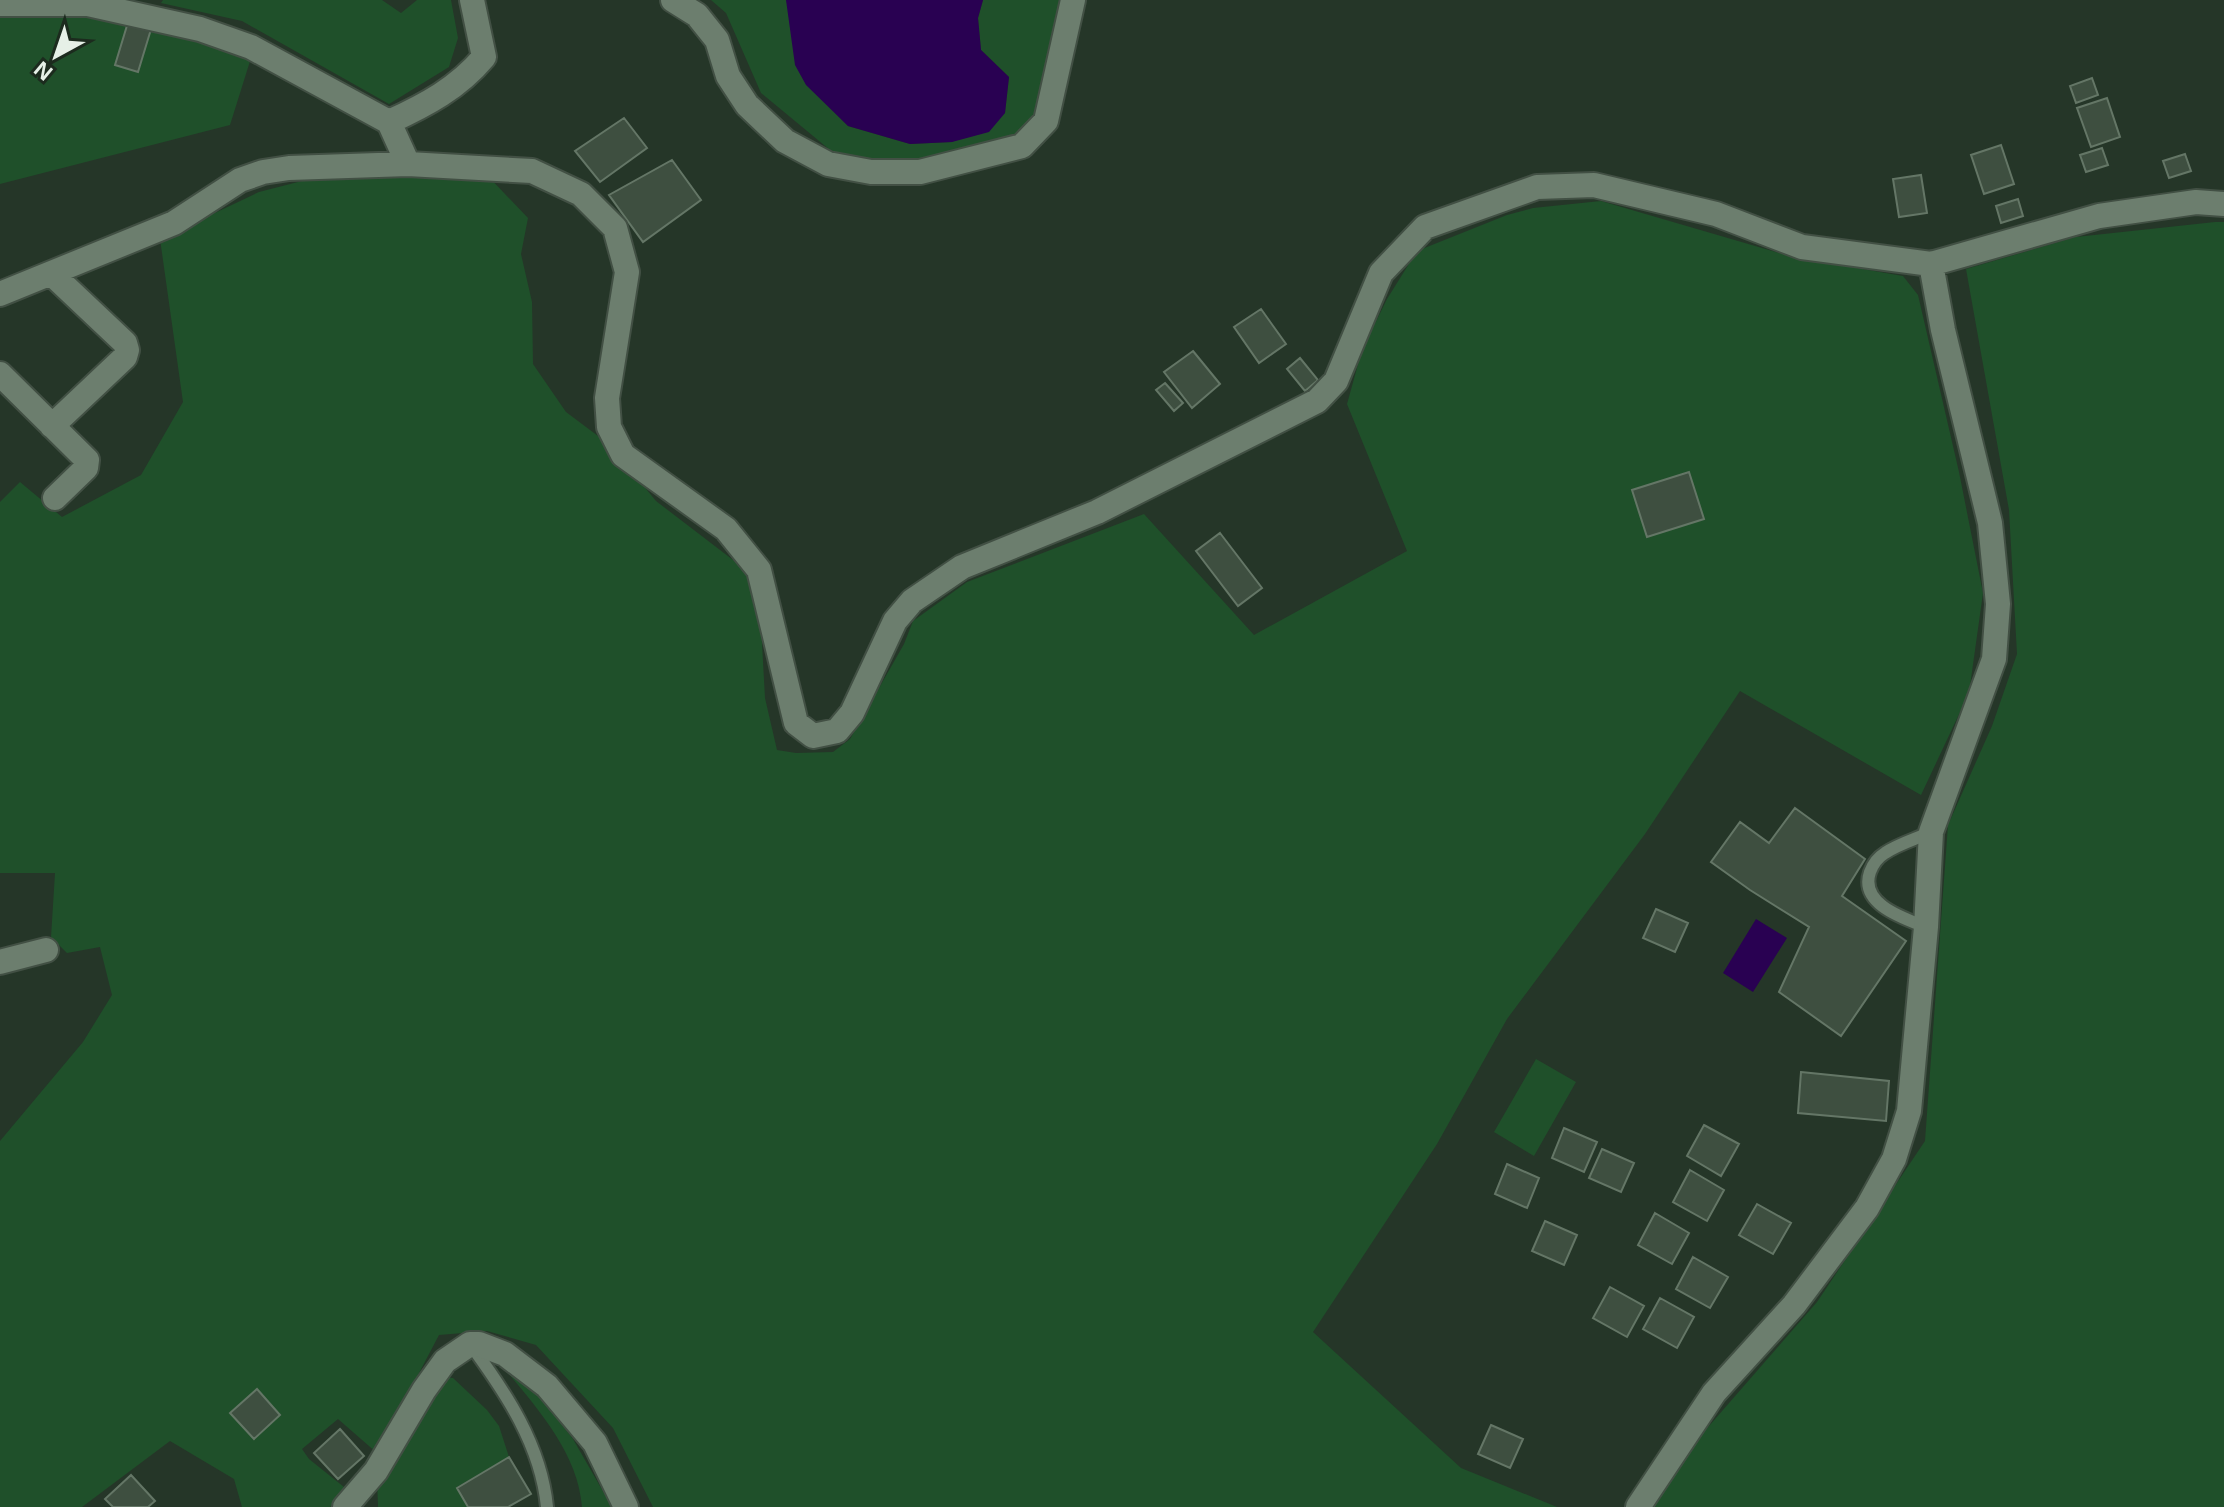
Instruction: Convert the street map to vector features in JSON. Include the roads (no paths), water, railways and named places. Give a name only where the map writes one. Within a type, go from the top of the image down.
[{"type":"street","points":[[389,122],[421,107],[467,78],[484,57],[472,0]]},
{"type":"street","points":[[673,0],[697,15],[717,40],[728,76],[747,105],[785,141],[828,164],[871,172],[920,172],[1022,146],[1046,121],[1073,0]]},
{"type":"street","points":[[0,4],[88,4],[200,29],[251,47],[389,122],[408,164]]},
{"type":"street","points":[[0,294],[174,223],[240,180],[263,172],[289,168],[408,164],[532,171],[581,194],[615,228],[627,272],[607,398],[609,427],[623,455],[726,529],[759,570],[796,723],[813,736],[837,731],[852,713],[895,621],[912,601],[962,567],[1097,512],[1317,401],[1336,381],[1381,273],[1425,227],[1537,187],[1594,185],[1716,214],[1802,247],[1931,264],[2099,216],[2196,202],[2224,204]]},
{"type":"street","points":[[1638,1507],[1714,1393],[1794,1305],[1867,1208],[1894,1159],[1909,1111],[1926,927],[1931,832],[1994,659],[1998,604],[1990,523],[1943,330],[1931,264]]},
{"type":"street","points":[[52,274],[125,343],[127,350],[125,357],[52,426]]},
{"type":"street","points":[[0,374],[87,460],[89,465],[55,498]]},
{"type":"street","points":[[0,962],[46,950]]},
{"type":"street","points":[[345,1507],[376,1471],[445,1361],[470,1344],[490,1347],[505,1354],[547,1386],[595,1443],[626,1507]]},
{"type":"lane","points":[[1926,927],[1900,917],[1881,904],[1870,893],[1868,877],[1874,862],[1886,851],[1931,832]]},
{"type":"lane","points":[[470,1344],[522,1423],[545,1484],[547,1507]]}]
